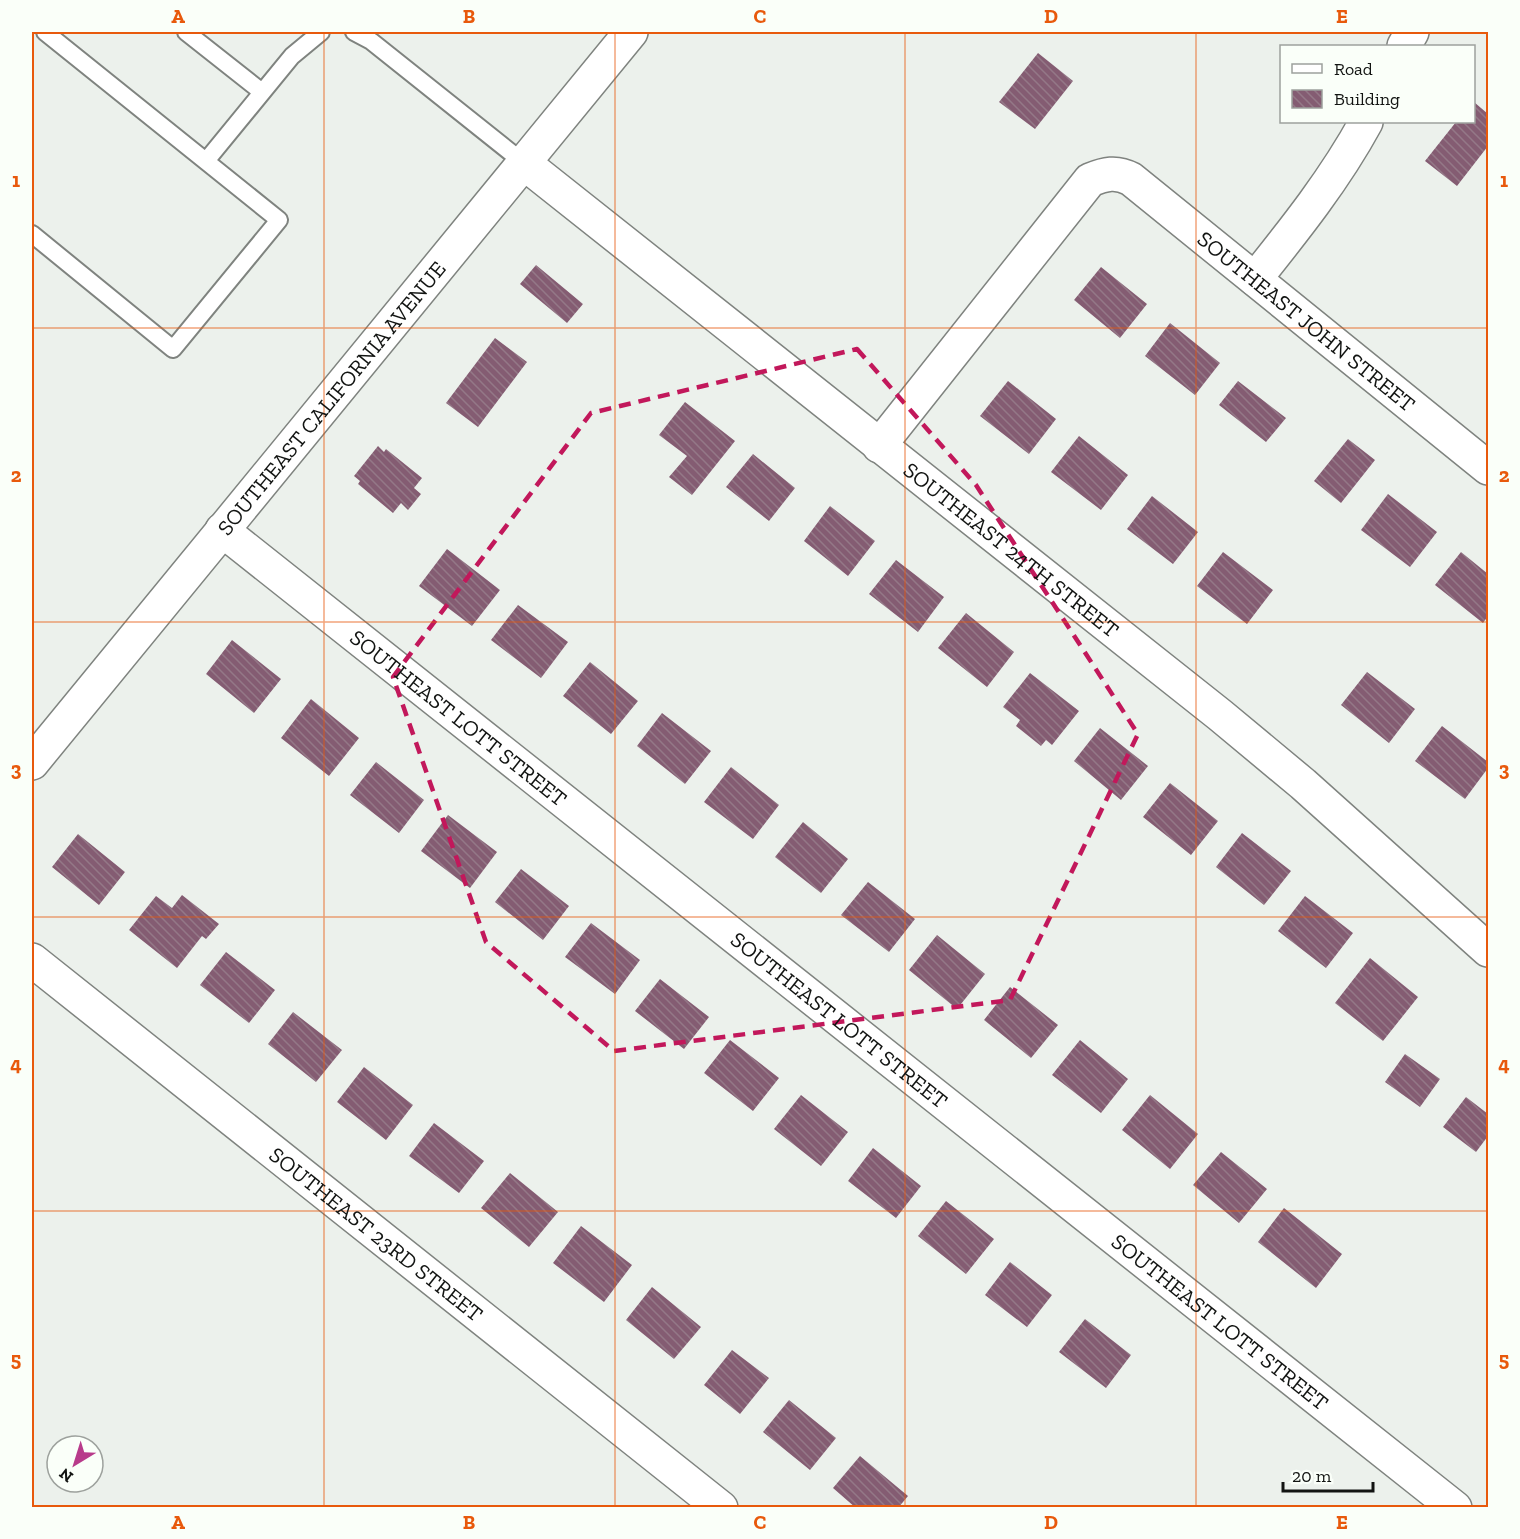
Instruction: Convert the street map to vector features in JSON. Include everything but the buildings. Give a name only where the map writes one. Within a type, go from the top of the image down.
[{"type":"street","name":"SOUTHEAST CALIFORNIA AVENUE","points":[[32,763],[631,32]]},
{"type":"street","points":[[1255,279],[1348,156],[1365,123]]},
{"type":"street","name":"SOUTHEAST 24TH STREET","points":[[524,163],[1262,749],[1488,950]]},
{"type":"street","name":"SOUTHEAST JOHN STREET","points":[[879,446],[1090,180],[1107,173],[1123,175],[1488,468]]},
{"type":"street","name":"SOUTHEAST LOTT STREET","points":[[222,530],[1455,1508]]},
{"type":"street","name":"SOUTHEAST 23RD STREET","points":[[32,960],[721,1508]]},
{"type":"lane","points":[[32,234],[173,349],[279,220],[45,32]]},
{"type":"lane","points":[[186,32],[262,92]]},
{"type":"lane","points":[[206,161],[292,56],[321,32]]},
{"type":"lane","points":[[354,32],[371,41],[524,163]]},
{"type":"highlighted area","points":[[857,349],[976,485],[1138,734],[1010,1000],[614,1051],[486,942],[393,677],[591,413]]}]
